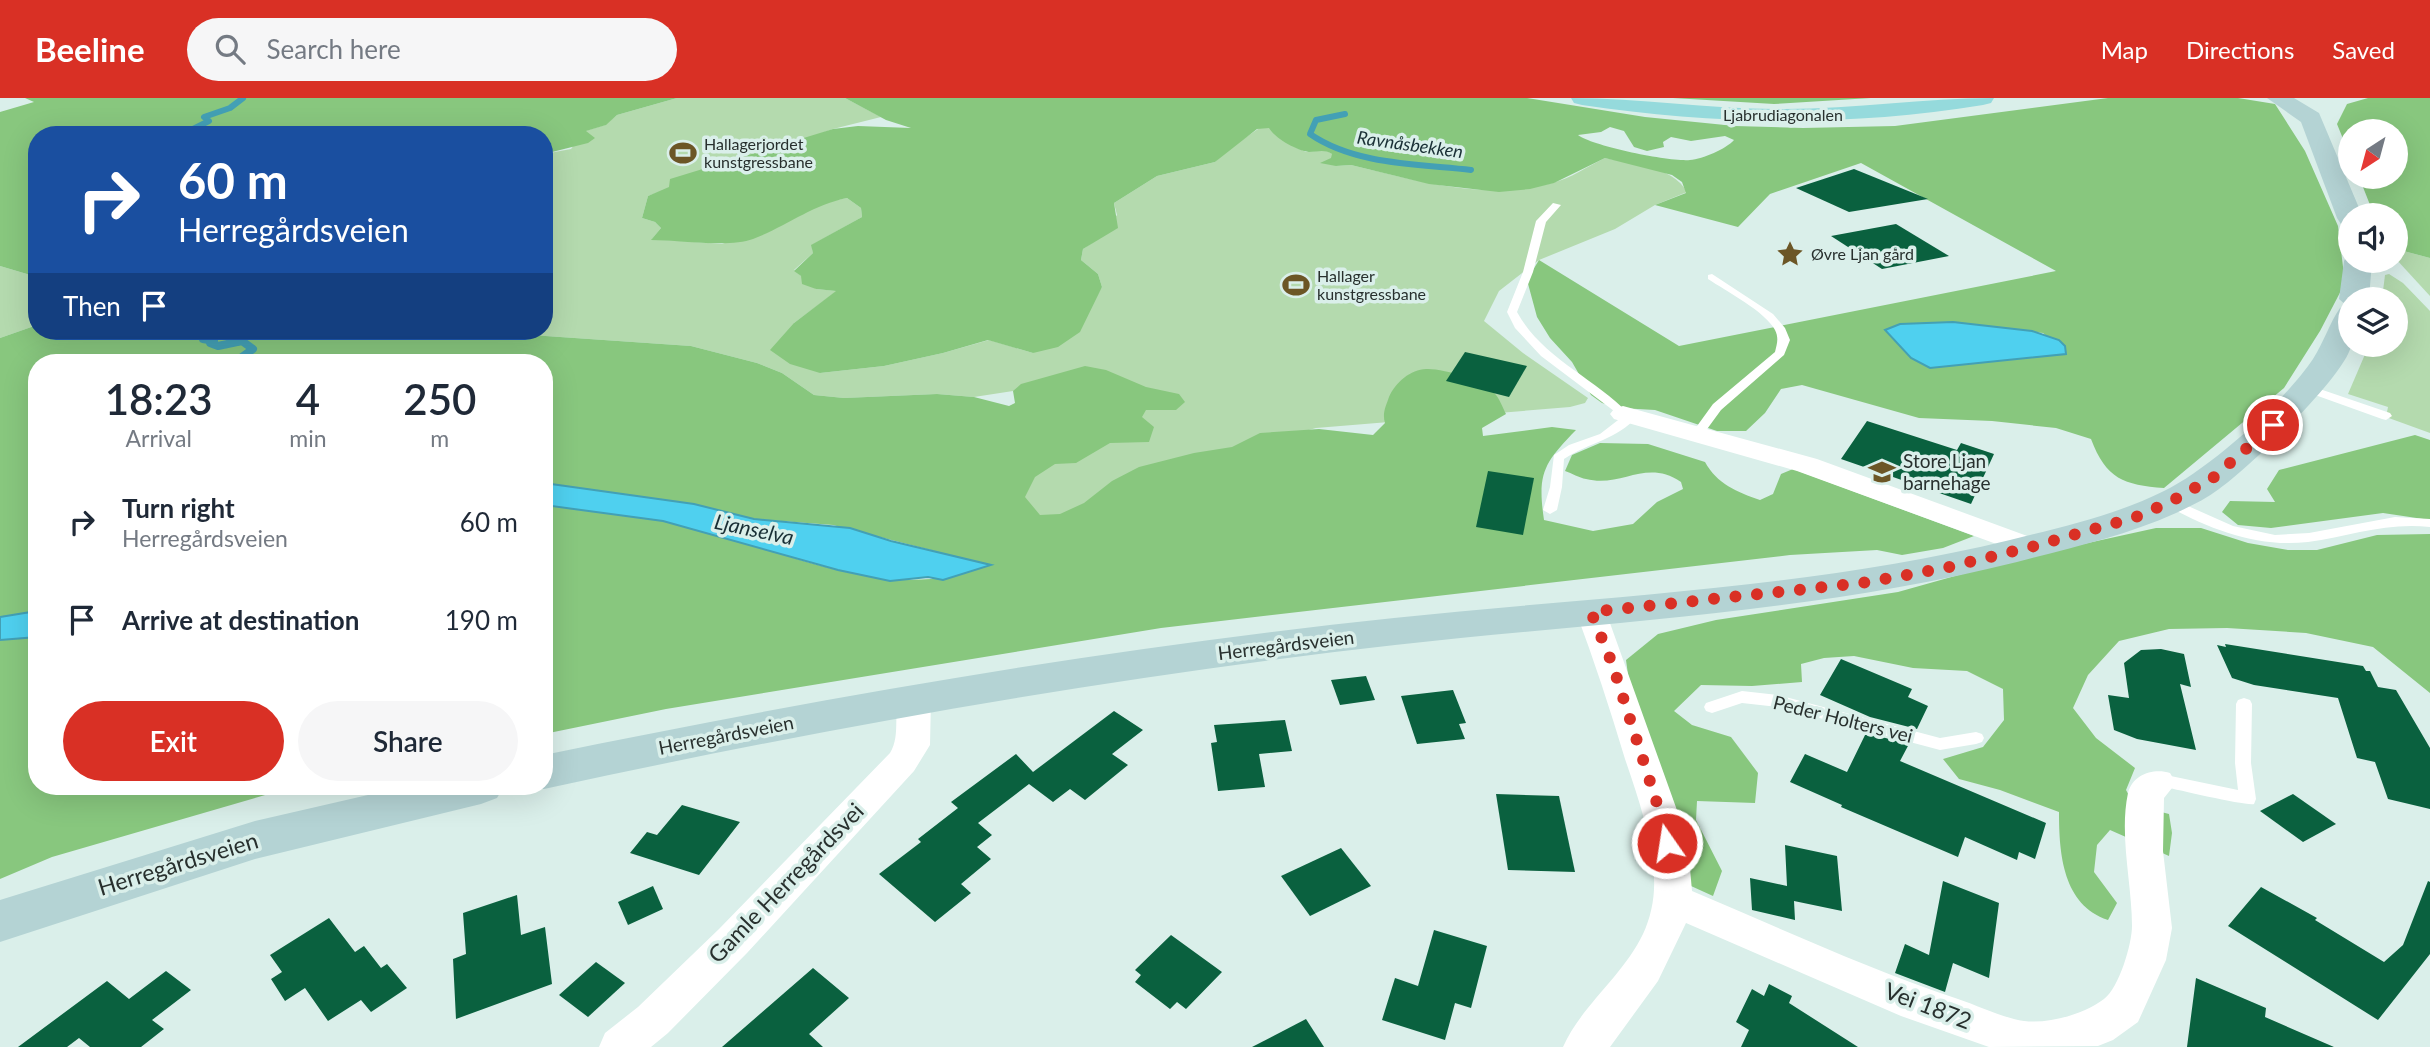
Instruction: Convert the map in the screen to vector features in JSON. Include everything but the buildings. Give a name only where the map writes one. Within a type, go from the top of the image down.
[{"type":"main road","name":"Ljabrudiagonalen","points":[[1582,98],[1699,114],[1808,117],[1910,110],[1983,98]]},
{"type":"street","points":[[2278,98],[2312,108],[2345,203]]},
{"type":"street","name":"Herregårdsveien","points":[[553,770],[914,699],[1266,647],[1862,583],[1945,568],[2136,517],[2170,502],[2214,477],[2292,408],[2330,359],[2338,341]]},
{"type":"street","points":[[1628,415],[1807,466],[2031,547]]},
{"type":"street","points":[[1584,1047],[1655,952],[1670,917],[1674,884],[1663,822],[1612,663],[1591,612]]},
{"type":"street","name":"Gamle Herregårdsvei","points":[[620,1047],[653,1020],[733,941],[902,762],[913,745],[914,699]]},
{"type":"street","name":"Vei 1872","points":[[1672,900],[1916,1003],[2024,1040],[2050,1038],[2098,1027],[2123,1009],[2147,960],[2152,928],[2144,851],[2146,792],[2158,783]]},
{"type":"street","name":"Herregårdsveien","points":[[0,921],[255,840],[443,795]]},
{"type":"lane","points":[[1550,510],[1558,458],[1573,448],[1604,437],[1628,415],[1566,370],[1514,319],[1513,306],[1528,272],[1541,221],[1556,205]]},
{"type":"lane","points":[[1698,433],[1717,407],[1780,353],[1784,340],[1780,328],[1769,316],[1712,277]]},
{"type":"lane","points":[[2308,389],[2386,416]]},
{"type":"lane","points":[[2170,502],[2193,515],[2251,537],[2293,539],[2403,520],[2430,523]]},
{"type":"lane","name":"Peder Holters vei","points":[[1712,708],[1742,696],[1819,711],[1940,744],[1976,738]]},
{"type":"lane","points":[[2158,783],[2161,780],[2248,799],[2244,763],[2244,704]]},
{"type":"green space","points":[[25,98],[677,98],[617,115],[606,125],[586,131],[595,138],[588,143],[553,152],[553,126],[28,126],[28,274],[0,266],[0,112],[34,102]]},
{"type":"green space","points":[[677,98],[845,98],[881,117],[833,129],[648,196],[642,218],[655,222],[661,228],[652,239],[722,244],[774,227],[826,202],[847,198],[861,208],[862,217],[812,245],[813,253],[794,270],[816,289],[837,291],[794,323],[820,373],[884,366],[989,340],[1033,353],[1095,299],[1102,287],[1098,274],[1081,260],[1083,249],[1095,241],[1117,215],[1114,203],[1157,176],[1215,162],[1227,150],[1261,127],[1270,128],[1293,146],[1306,152],[1326,150],[1332,154],[1336,166],[1351,165],[1451,187],[1500,190],[1526,188],[1559,181],[1605,158],[1662,171],[1681,183],[1687,192],[1655,205],[1615,229],[1539,260],[1499,291],[1484,321],[1523,353],[1588,398],[1585,403],[1570,407],[1316,428],[1205,459],[1058,516],[1030,517],[984,464],[1125,414],[1013,391],[974,397],[937,394],[844,398],[814,395],[782,373],[757,363],[691,346],[553,337],[553,152],[571,149],[585,131],[605,125],[617,115]]},
{"type":"green space","points":[[845,98],[1527,98],[1645,117],[1735,126],[1803,128],[1895,126],[2108,98],[2238,98],[2275,104],[2305,151],[2338,226],[2338,273],[2344,273],[2345,283],[2343,287],[2338,287],[2338,296],[2320,331],[2284,388],[2164,488],[2138,485],[2118,477],[2103,463],[2091,439],[2056,428],[1992,421],[1919,418],[1802,385],[1781,389],[1765,413],[1746,431],[1717,431],[1655,410],[1620,408],[1602,403],[1591,395],[1572,362],[1550,338],[1537,317],[1527,280],[1539,260],[1679,346],[2056,271],[1861,163],[1770,194],[1738,227],[1655,205],[1686,193],[1682,182],[1672,175],[1605,158],[1554,183],[1499,192],[1429,184],[1351,165],[1320,163],[1331,158],[1332,154],[1324,151],[1304,151],[1281,140],[1269,128],[1257,129],[1215,162],[1157,176],[1114,203],[1118,228],[1083,249],[1081,260],[1098,274],[1102,287],[1080,332],[1058,347],[1033,353],[988,340],[884,366],[820,373],[790,364],[770,350],[794,323],[836,291],[802,284],[801,276],[794,271],[813,253],[811,245],[862,217],[861,208],[847,198],[834,201],[753,239],[731,243],[651,240],[661,228],[655,222],[642,218],[648,196],[669,187],[670,179],[833,129],[858,126],[911,128],[886,120]],"holes":[[[1610,127],[1624,131],[1634,147],[1647,151],[1664,147],[1663,142],[1671,137],[1691,141],[1725,136],[1734,140],[1708,156],[1680,160],[1614,148],[1578,135],[1601,132]],[[1953,322],[2043,333],[2066,353],[1930,368]]]},
{"type":"green space","points":[[1673,98],[1871,98],[1774,104]]},
{"type":"green space","points":[[2368,98],[2430,98],[2430,258],[2408,252],[2408,203],[2369,203],[2364,189],[2408,189],[2408,119],[2340,119],[2347,104]]},
{"type":"green space","points":[[2408,252],[2430,258],[2430,296],[2408,272]]},
{"type":"green space","points":[[0,266],[28,274],[28,328],[0,338]]},
{"type":"green space","points":[[2389,274],[2407,287],[2384,287],[2385,275]]},
{"type":"green space","points":[[2408,288],[2430,311],[2430,433],[2386,417],[2388,407],[2348,394],[2364,357],[2408,357]]},
{"type":"green space","points":[[28,328],[28,340],[553,340],[553,337],[691,346],[757,363],[782,373],[814,395],[844,398],[937,394],[974,397],[1009,406],[1015,403],[1013,391],[1021,384],[1085,366],[1106,370],[1146,387],[1179,394],[1185,402],[1176,410],[1146,410],[1142,417],[1154,427],[1149,442],[1110,443],[1076,463],[1055,464],[1035,477],[1025,497],[1040,515],[1060,514],[1084,503],[1112,481],[1139,467],[1194,453],[1232,447],[1260,433],[1319,429],[1373,435],[1385,423],[1387,403],[1399,382],[1415,371],[1433,369],[1474,380],[1496,395],[1506,414],[1482,428],[1483,436],[1552,427],[1576,430],[1557,451],[1545,470],[1542,491],[1544,520],[1593,531],[1633,524],[1657,502],[1683,489],[1681,482],[1668,475],[1656,473],[1599,481],[1565,471],[1572,455],[1600,443],[1648,444],[1705,462],[1722,482],[1760,500],[1773,494],[1781,474],[1793,469],[1974,536],[1943,548],[1902,555],[1877,550],[1790,555],[1161,628],[666,709],[553,732],[553,506],[661,520],[825,567],[866,576],[907,580],[948,577],[989,565],[833,525],[754,519],[694,504],[553,484],[553,354],[28,354],[28,612],[0,617],[0,338]]},
{"type":"green space","points":[[2415,435],[2430,440],[2430,520],[2383,513],[2271,528],[2238,525],[2222,512],[2230,501],[2275,502],[2267,489],[2279,470]]},
{"type":"green space","points":[[2156,528],[2201,528],[2248,543],[2288,550],[2317,550],[2377,535],[2430,534],[2430,693],[2373,647],[2306,633],[2227,628],[2169,629],[2119,641],[2088,675],[2073,708],[2096,738],[2135,768],[2126,790],[2134,805],[2169,814],[2172,833],[2169,856],[2110,830],[2097,845],[2094,872],[2117,903],[2108,920],[2081,903],[2073,890],[2063,861],[2059,812],[2000,790],[1959,779],[1943,759],[1983,747],[2004,720],[2003,689],[1967,671],[1913,668],[1854,656],[1824,658],[1801,664],[1802,682],[1752,686],[1701,685],[1674,711],[1692,725],[1731,737],[1758,773],[1755,803],[1697,801],[1696,820],[1722,871],[1713,896],[1691,886],[1631,696],[1626,660],[1658,634],[1716,620],[1898,592],[2019,558]]},
{"type":"green space","points":[[28,638],[28,795],[265,795],[52,857],[0,879],[0,640]]},
{"type":"water","points":[[1953,322],[2032,331],[2059,340],[2065,346],[2066,354],[1930,368],[1911,358],[1885,330],[1900,324]]},
{"type":"water","name":"Ljanselva","points":[[553,484],[694,504],[754,519],[850,528],[891,541],[991,565],[943,580],[928,577],[890,581],[838,570],[663,521],[553,506]]},
{"type":"water","points":[[28,612],[28,638],[0,640],[0,617]]},
{"type":"waterway","points":[[199,126],[209,121],[204,117],[230,108],[243,98]]},
{"type":"waterway","name":"Ravnåsbekken","points":[[1345,114],[1316,120],[1310,134],[1347,152],[1367,157],[1471,170]]},
{"type":"waterway","points":[[208,340],[218,346],[242,341],[253,349],[246,354]]},
{"type":"place","name":"Hallagerjordet kunstgressbane","points":[[683,153]]},
{"type":"place","name":"Øvre Ljan gård","points":[[1790,254]]},
{"type":"place","name":"Hallager kunstgressbane","points":[[1296,285]]},
{"type":"place","name":"Store Ljan barnehage","points":[[1882,472]]},
{"type":"route","points":[[1667,843],[1663,822],[1612,663],[1591,612],[1836,587],[1945,568],[2031,547],[2136,517],[2170,502],[2214,477],[2273,425]]}]
